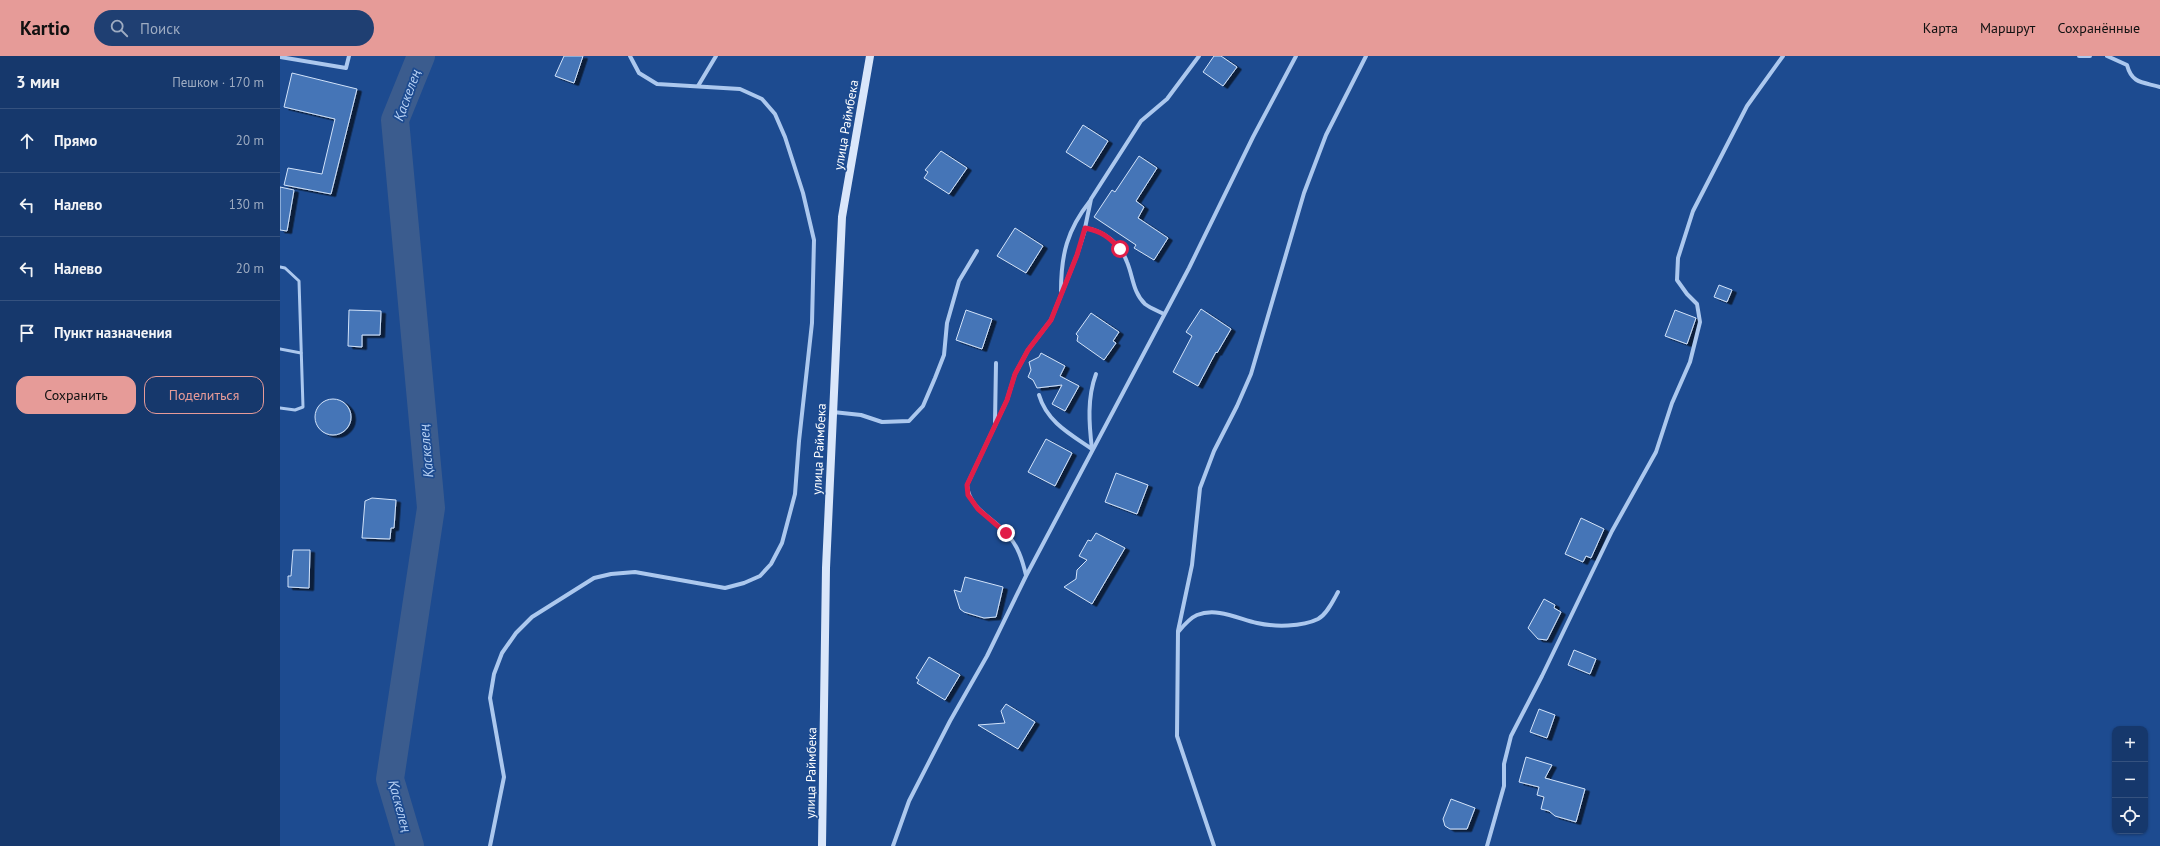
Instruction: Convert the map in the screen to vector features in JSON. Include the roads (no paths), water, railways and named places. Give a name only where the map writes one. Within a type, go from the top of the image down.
[{"type":"street","points":[[280,57],[346,68],[348,56]]},
{"type":"street","points":[[490,846],[504,778],[490,698],[494,674],[502,653],[516,633],[532,617],[578,587],[594,578],[610,574],[635,572],[725,588],[744,583],[760,576],[771,564],[782,543],[790,519],[795,494],[799,441],[812,323],[814,240],[811,224],[787,144],[775,114],[762,99],[740,89],[657,84],[639,74],[630,56]]},
{"type":"street","points":[[698,86],[716,56]]},
{"type":"street","name":"улица Раймбека","points":[[822,846],[826,568],[842,217],[870,56]]},
{"type":"street","points":[[1061,293],[1061,272],[1067,239],[1077,216],[1091,199],[1142,121],[1167,99],[1199,56]]},
{"type":"street","points":[[893,846],[909,801],[950,721],[987,656],[1026,576],[1164,314],[1296,56]]},
{"type":"street","points":[[1214,846],[1177,736],[1178,631],[1192,565],[1200,488],[1214,451],[1237,406],[1251,374],[1304,193],[1326,135],[1366,56]]},
{"type":"street","points":[[1486,846],[1504,786],[1504,764],[1511,736],[1542,676],[1612,531],[1656,452],[1672,403],[1690,362],[1700,322],[1697,304],[1687,294],[1677,280],[1678,258],[1693,211],[1747,106],[1783,56]]},
{"type":"street","points":[[2080,56],[2090,56]]},
{"type":"street","points":[[2107,56],[2127,65],[2130,76],[2137,81],[2160,87]]},
{"type":"street","points":[[1026,576],[1020,553],[1017,548],[1006,533],[978,509],[968,495],[967,485],[1007,400],[1015,374],[1028,350],[1051,320],[1077,255],[1085,228],[1091,199]]},
{"type":"street","points":[[1085,228],[1098,230],[1109,237],[1120,249],[1127,261],[1137,293],[1145,304],[1164,314]]},
{"type":"street","points":[[833,412],[861,415],[882,422],[909,421],[923,406],[944,355],[947,324],[959,281],[977,251]]},
{"type":"street","points":[[995,425],[996,363]]},
{"type":"street","points":[[1092,449],[1090,400],[1091,387],[1096,374]]},
{"type":"street","points":[[1039,395],[1043,406],[1051,418],[1092,449]]},
{"type":"street","points":[[1178,631],[1187,621],[1198,615],[1208,613],[1224,614],[1258,624],[1300,624],[1318,618],[1328,608],[1338,592]]},
{"type":"lane","points":[[280,267],[285,268],[299,281],[300,354],[303,407],[295,410],[280,408]]},
{"type":"lane","points":[[280,349],[300,354]]},
{"type":"waterway","name":"Қаскелең","points":[[410,846],[390,779],[431,508],[395,120],[421,56]]}]
